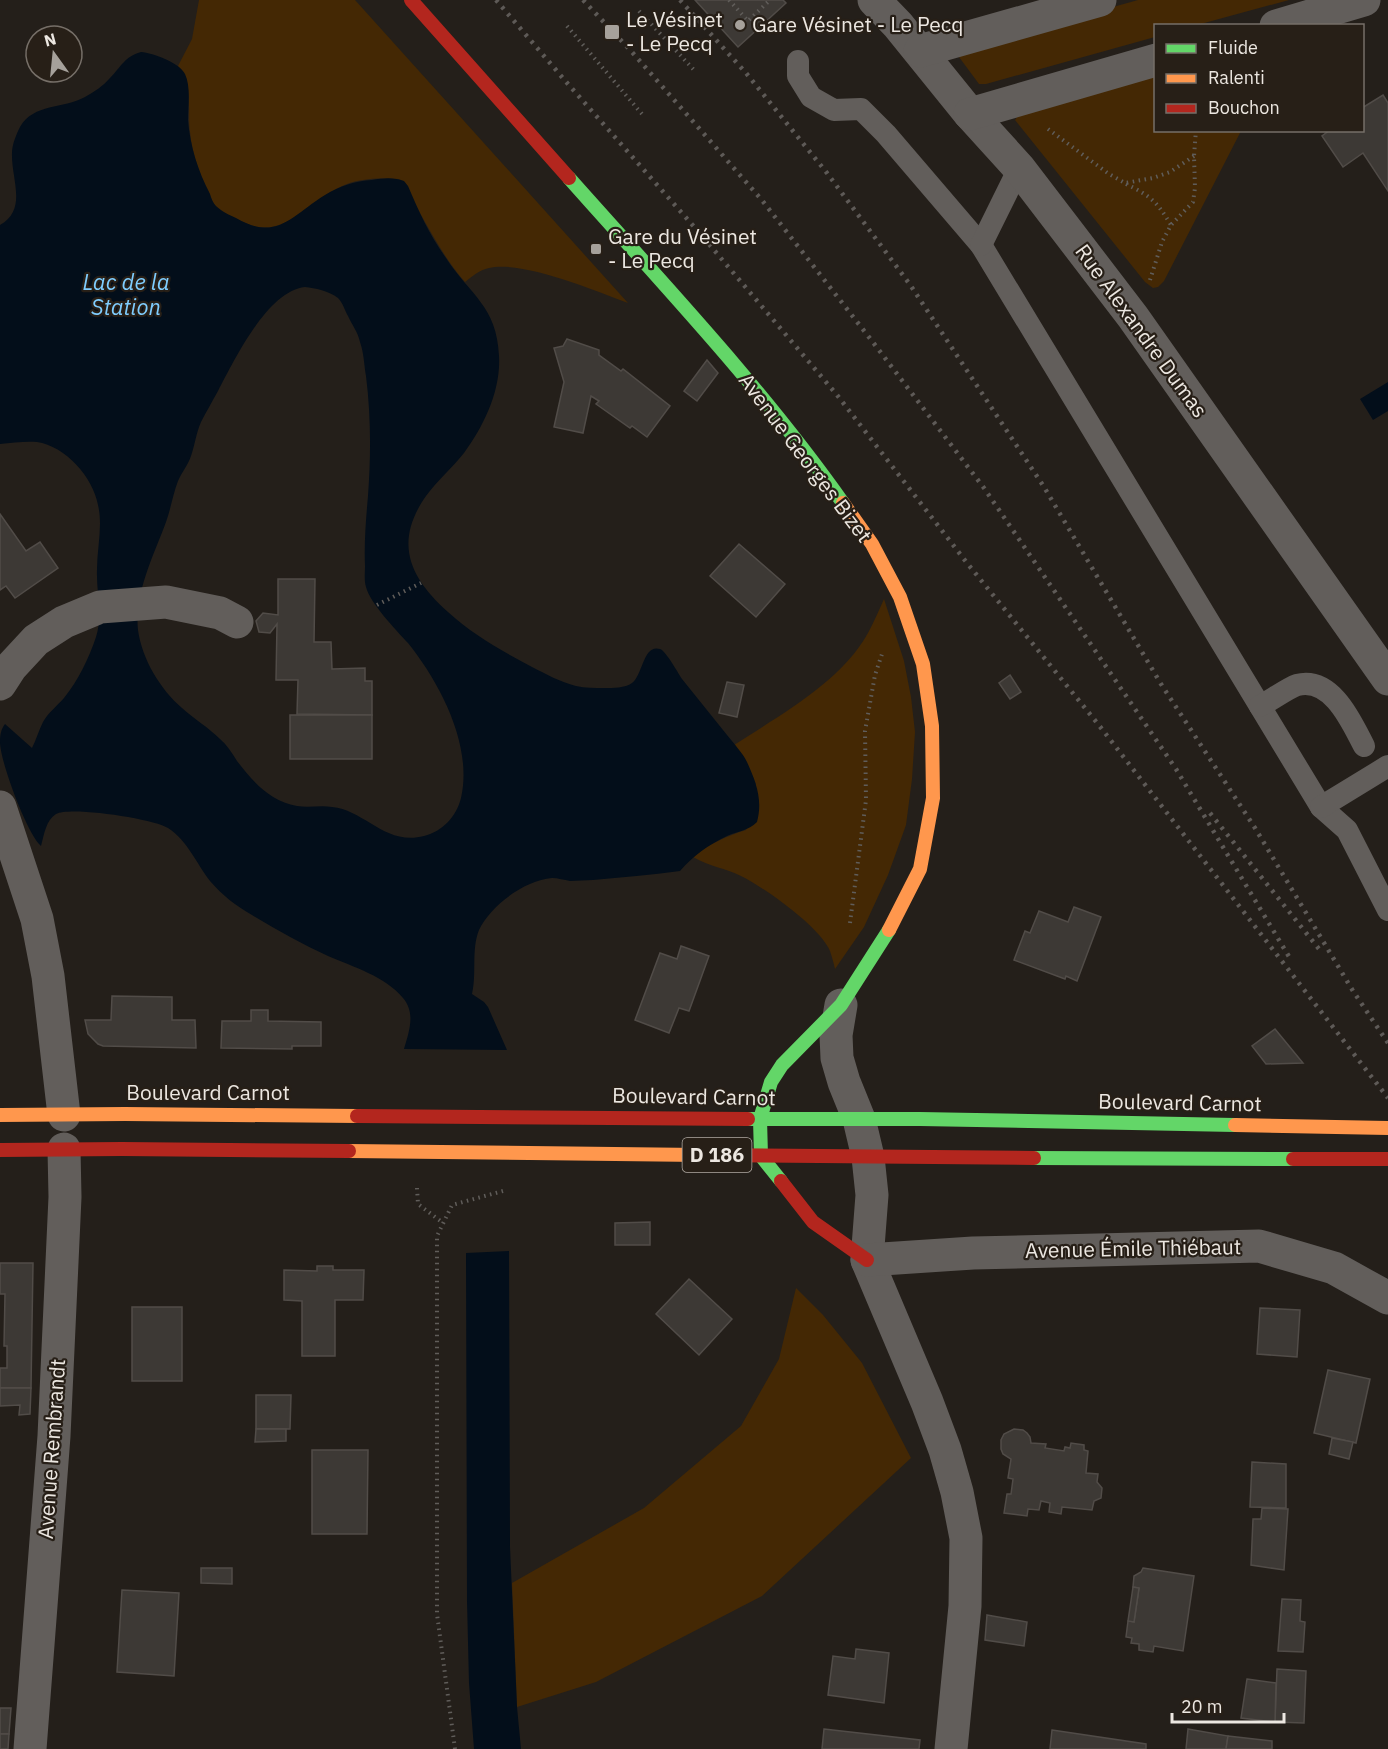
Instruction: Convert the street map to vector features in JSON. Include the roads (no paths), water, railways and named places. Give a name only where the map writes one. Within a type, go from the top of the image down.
[{"type":"main road","name":"Avenue Georges Bizet","points":[[411,0],[763,397],[817,466],[872,544],[900,597],[922,664],[932,726],[933,798],[920,869],[884,940],[842,1005],[782,1065],[771,1082],[760,1119],[762,1156]]},
{"type":"main road","name":"Boulevard Carnot","points":[[0,1149],[136,1114],[932,1119],[1388,1128]]},
{"type":"main road","name":"Boulevard Carnot","points":[[0,1115],[64,1132],[416,1152],[1388,1159]]},
{"type":"main road","points":[[762,1156],[813,1222],[867,1260]]},
{"type":"street","name":"Rue Alexandre Dumas","points":[[874,0],[898,25],[970,114],[1019,168],[1133,317],[1388,679]]},
{"type":"street","points":[[920,51],[1100,0]]},
{"type":"street","points":[[1283,24],[1364,0]]},
{"type":"street","points":[[970,114],[1154,60]]},
{"type":"street","points":[[0,684],[10,667],[36,640],[64,622],[100,607],[166,602],[220,613],[237,622]]},
{"type":"street","name":"Avenue Rembrandt","points":[[5,822],[37,919],[48,976],[64,1132],[65,1197],[54,1436],[30,1749]]},
{"type":"street","name":"Avenue Georges Bizet","points":[[842,1005],[836,1035],[837,1058],[859,1119],[868,1157],[872,1195],[867,1260]]},
{"type":"street","name":"Avenue Émile Thiébaut","points":[[867,1260],[973,1253],[1259,1246],[1334,1268],[1388,1298]]},
{"type":"street","points":[[867,1260],[945,1450],[957,1492],[966,1538],[965,1606],[951,1749]]},
{"type":"lane","points":[[798,61],[798,76],[810,98],[834,110],[861,109],[886,134],[981,245],[1321,807],[1347,830],[1388,910]]},
{"type":"lane","points":[[981,245],[1019,168]]},
{"type":"lane","points":[[1260,706],[1297,685],[1314,685],[1330,693],[1344,709],[1364,747]]},
{"type":"lane","points":[[1321,807],[1388,766]]},
{"type":"water","name":"Lac de la Station","points":[[141,52],[172,62],[185,74],[189,96],[189,130],[193,149],[212,200],[220,210],[250,225],[273,227],[293,218],[325,195],[348,184],[384,178],[404,181],[440,250],[488,313],[497,339],[499,356],[497,382],[490,407],[464,453],[426,496],[410,529],[408,544],[410,559],[424,586],[467,628],[488,642],[548,675],[576,686],[611,688],[629,685],[636,679],[650,651],[660,649],[740,751],[753,777],[759,799],[757,822],[707,847],[680,871],[593,880],[570,881],[552,878],[542,880],[520,889],[491,912],[479,930],[477,938],[472,994],[488,1007],[507,1050],[404,1049],[410,1016],[407,1004],[396,990],[368,973],[290,937],[246,912],[219,891],[186,846],[168,828],[160,824],[112,815],[65,812],[56,814],[50,820],[41,846],[35,839],[15,797],[1,751],[2,730],[5,724],[32,748],[45,719],[69,691],[86,661],[96,637],[99,621],[97,569],[100,521],[98,505],[90,484],[76,464],[67,456],[37,442],[0,444],[0,225],[14,211],[16,202],[12,150],[14,140],[26,119],[41,110],[76,101],[88,95],[104,84],[131,56]],"holes":[[[305,287],[326,292],[340,300],[358,335],[362,350],[368,391],[370,436],[365,539],[365,579],[368,593],[390,624],[420,659],[442,696],[458,736],[463,778],[459,805],[443,827],[424,836],[410,838],[398,836],[344,810],[328,806],[297,806],[270,795],[249,776],[223,741],[166,692],[153,673],[140,641],[138,616],[142,588],[178,481],[191,456],[201,422],[253,329],[278,301],[291,291]]]},
{"type":"water","points":[[1388,382],[1388,411],[1373,420],[1360,399]]},
{"type":"water","points":[[509,1251],[510,1547],[521,1749],[474,1749],[469,1683],[467,1601],[466,1253]]},
{"type":"railway","points":[[496,0],[697,230],[837,395],[967,563],[1098,724],[1388,1098]]},
{"type":"railway","points":[[583,0],[632,52],[761,199],[984,488],[1176,769],[1291,960]]},
{"type":"railway","points":[[680,0],[746,73],[827,173],[911,286],[1044,487],[1161,684],[1255,828],[1353,991],[1388,1043]]},
{"type":"railway","points":[[1210,813],[1319,949]]},
{"type":"place","name":"Gare Vésinet - Le Pecq","points":[[740,25]]},
{"type":"place","name":"Le Vésinet - Le Pecq","points":[[612,32]]},
{"type":"place","name":"Gare du Vésinet - Le Pecq","points":[[596,249]]}]
